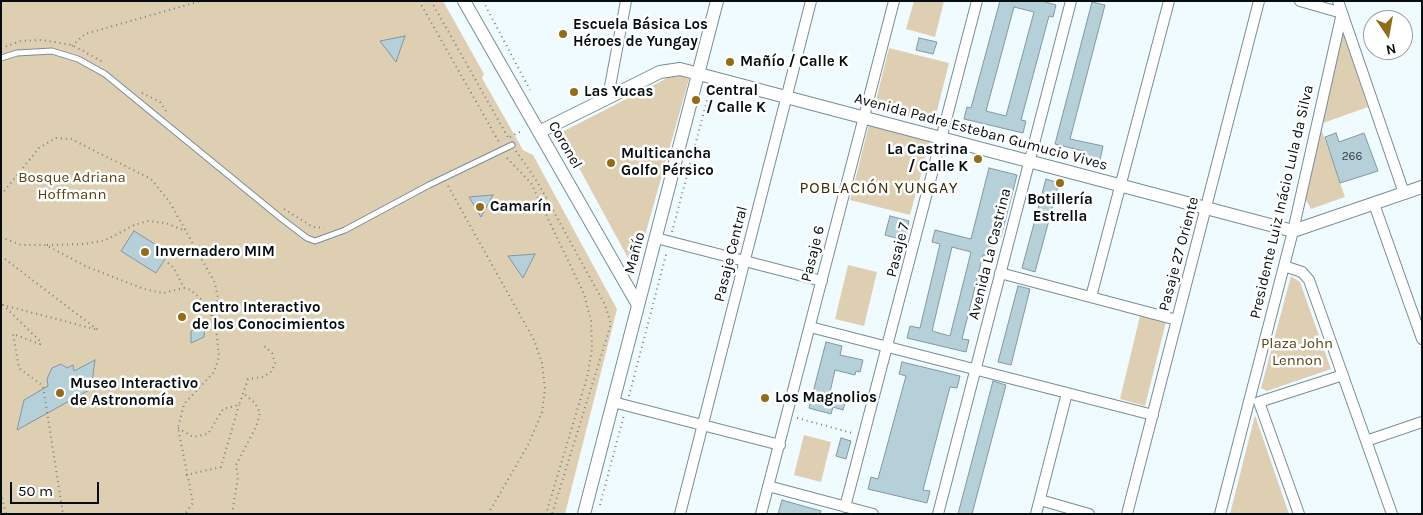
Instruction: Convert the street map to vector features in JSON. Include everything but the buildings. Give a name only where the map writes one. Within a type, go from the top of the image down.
[{"type":"street","name":"Coronel","points":[[464,1],[638,305]]},
{"type":"street","points":[[608,97],[626,1]]},
{"type":"street","name":"Mañío","points":[[584,514],[717,1]]},
{"type":"street","name":"Pasaje Central","points":[[680,514],[811,1]]},
{"type":"street","name":"Pasaje 6","points":[[761,514],[788,416],[894,1]]},
{"type":"street","name":"Pasaje 7","points":[[845,507],[977,1]]},
{"type":"street","name":"Avenida La Castrina","points":[[938,514],[1071,1]]},
{"type":"street","points":[[1091,297],[1169,1]]},
{"type":"street","name":"Pasaje 27 Oriente","points":[[1127,514],[1260,1]]},
{"type":"street","points":[[1300,1],[1342,13]]},
{"type":"street","points":[[1338,1],[1404,193]]},
{"type":"street","name":"Presidente Luiz Inácio Lula da Silva","points":[[1220,514],[1254,400],[1342,13]]},
{"type":"street","name":"Avenida Padre Esteban Gumucio Vives","points":[[539,132],[667,70],[680,69],[1293,231]]},
{"type":"street","points":[[1293,231],[1422,187]]},
{"type":"street","points":[[1374,204],[1422,339]]},
{"type":"street","points":[[656,238],[822,281]]},
{"type":"street","points":[[1284,266],[1302,272],[1309,280],[1392,514]]},
{"type":"street","points":[[1000,273],[1177,320]]},
{"type":"street","points":[[810,327],[1153,415]]},
{"type":"street","points":[[1299,514],[1254,400],[1343,375]]},
{"type":"street","points":[[1036,514],[1067,393]]},
{"type":"street","points":[[613,402],[780,446]]},
{"type":"street","points":[[1366,441],[1422,422]]},
{"type":"street","points":[[768,486],[873,514]]},
{"type":"street","points":[[1040,500],[1089,514]]},
{"type":"lane","points":[[1,58],[17,53],[52,51],[78,59],[105,74],[282,220],[307,238],[316,241],[345,230],[443,178],[512,145]]},
{"type":"path","points":[[65,55],[72,45],[85,34],[201,1]]},
{"type":"path","points":[[419,1],[505,155],[531,183],[584,294],[591,321],[592,348],[588,374],[546,514]]},
{"type":"path","points":[[431,1],[512,145],[538,183],[605,305],[611,324],[552,514]]},
{"type":"path","points":[[1,48],[21,41],[42,40],[72,45],[94,56],[109,67]]},
{"type":"path","points":[[598,514],[710,89]]},
{"type":"path","points":[[138,91],[160,102],[169,115]]},
{"type":"path","points":[[499,142],[522,130]]},
{"type":"path","points":[[1,195],[39,148],[56,138],[72,139],[151,179],[169,201],[214,283],[218,299],[213,316]]},
{"type":"path","points":[[443,178],[534,340],[542,363],[545,389],[542,412],[528,446],[488,514]]},
{"type":"path","points":[[279,205],[313,227],[326,228]]},
{"type":"path","points":[[1,237],[21,245],[85,244],[106,240],[134,225],[148,221],[166,223],[185,231]]},
{"type":"path","points":[[46,245],[86,266],[144,289],[163,293],[184,288],[191,290],[207,305],[213,316],[218,340],[218,358],[214,372],[184,404],[178,428],[193,503],[185,514]]},
{"type":"path","points":[[1,256],[98,330],[4,305],[41,342],[40,344],[13,334],[19,368],[43,386],[63,514]]},
{"type":"path","points":[[168,262],[174,268],[184,288]]},
{"type":"path","points":[[186,475],[221,467],[248,379],[263,376],[272,371],[275,363],[272,353],[262,344]]},
{"type":"path","points":[[232,514],[238,477],[236,465],[256,427],[260,413],[256,403],[243,393]]},
{"type":"path","points":[[178,428],[193,437],[208,434],[223,409],[239,405]]},
{"type":"path","points":[[788,416],[864,436]]},
{"type":"path","points":[[1,492],[6,514]]},
{"type":"green space","name":"Bosque Adriana Hoffmann","points":[[1,1],[443,1],[484,74],[482,78],[523,150],[533,155],[617,309],[565,514],[1,514]]},
{"type":"green space","points":[[914,1],[944,1],[935,37],[906,29]]},
{"type":"green space","points":[[1343,32],[1368,107],[1323,123]]},
{"type":"green space","points":[[889,48],[949,63],[934,123],[874,108]]},
{"type":"green space","points":[[675,74],[689,79],[635,271],[560,133]]},
{"type":"green space","points":[[869,125],[930,141],[910,215],[850,200]]},
{"type":"green space","points":[[1321,128],[1345,197],[1311,209],[1305,198]]},
{"type":"green space","points":[[848,265],[877,272],[864,326],[835,319]]},
{"type":"green space","name":"Plaza John Lennon","points":[[1291,276],[1300,282],[1331,369],[1267,391],[1261,388]]},
{"type":"green space","points":[[1140,316],[1166,322],[1145,406],[1120,399]]},
{"type":"green space","points":[[1255,415],[1289,514],[1230,514]]},
{"type":"green space","points":[[804,435],[831,442],[821,482],[794,475]]},
{"type":"place","name":"Escuela Básica Los Héroes de Yungay","points":[[563,34]]},
{"type":"place","name":"Mañío / Calle K","points":[[730,62]]},
{"type":"place","name":"Las Yucas","points":[[574,92]]},
{"type":"place","name":"Central / Calle K","points":[[696,100]]},
{"type":"place","name":"La Castrina / Calle K","points":[[978,159]]},
{"type":"place","name":"Multicancha Golfo Pérsico","points":[[611,163]]},
{"type":"place","name":"Botillería Estrella","points":[[1060,183]]},
{"type":"place","name":"Camarín","points":[[480,207]]},
{"type":"place","name":"Invernadero MIM","points":[[145,252]]},
{"type":"place","name":"Centro Interactivo de los Conocimientos","points":[[182,317]]},
{"type":"place","name":"Museo Interactivo de Astronomía","points":[[60,393]]},
{"type":"place","name":"Los Magnolios","points":[[765,398]]},
{"type":"district","name":"POBLACIÓN YUNGAY","points":[[879,188]]}]
